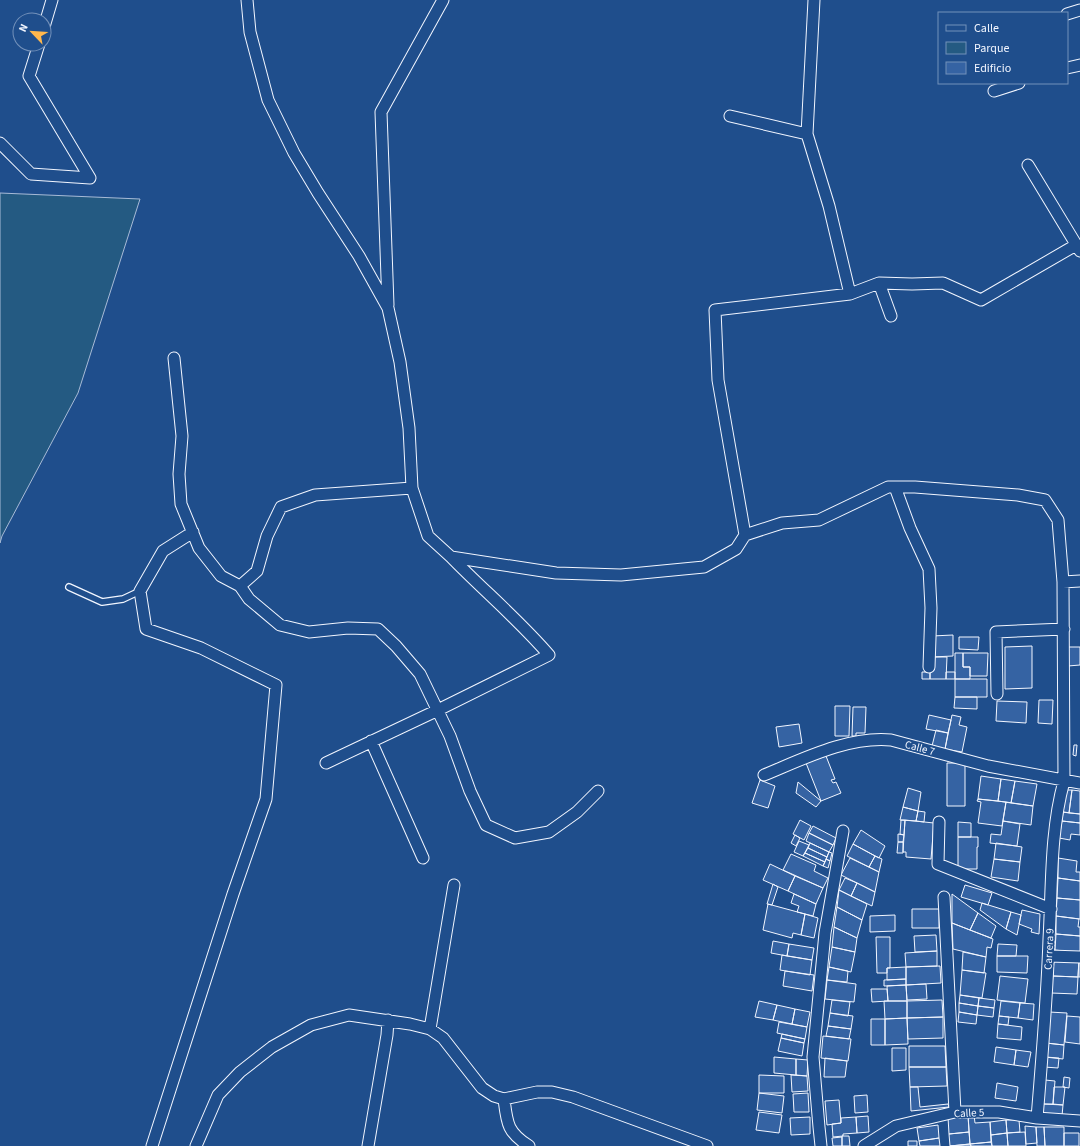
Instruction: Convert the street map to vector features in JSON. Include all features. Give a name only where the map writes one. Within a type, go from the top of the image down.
[{"type":"street","points":[[48,12],[52,0]]},
{"type":"street","points":[[247,0],[250,32],[268,100],[294,153],[318,193],[360,256],[388,308]]},
{"type":"street","points":[[326,762],[438,710],[549,655],[530,633],[481,587],[451,556],[428,536],[412,488],[408,428],[401,369],[388,308],[381,112],[443,0]]},
{"type":"street","points":[[814,0],[807,134],[829,206],[850,294]]},
{"type":"street","points":[[1068,14],[1080,10]]},
{"type":"street","points":[[0,143],[31,174],[90,178],[29,76],[36,52]]},
{"type":"street","points":[[1068,68],[1080,64]]},
{"type":"street","points":[[994,91],[1016,84]]},
{"type":"street","points":[[730,116],[807,134]]},
{"type":"street","points":[[745,535],[718,380],[715,310],[850,294],[879,283],[943,283],[981,300],[1078,248],[1028,165]]},
{"type":"street","points":[[879,283],[891,316]]},
{"type":"street","points":[[174,358],[182,436],[179,474],[181,504],[199,548],[221,576],[240,586],[249,599],[280,625],[309,632],[348,628],[378,629],[396,646],[420,674],[450,736],[470,791],[486,825],[515,838],[549,832],[577,812],[598,791]]},
{"type":"street","points":[[451,556],[556,573],[621,575],[704,567],[736,549],[745,535],[782,523],[819,520],[888,487],[895,487],[910,528],[929,570],[931,608],[929,667]]},
{"type":"street","name":"Carrera 9","points":[[895,487],[915,487],[1010,494],[1045,500],[1058,520],[1063,582],[1064,781],[1060,796],[1054,842],[1049,956],[1037,1118]]},
{"type":"street","points":[[240,586],[257,571],[267,536],[281,507],[315,494],[412,488]]},
{"type":"street","points":[[152,1146],[233,894],[266,799],[276,685],[201,648],[146,629],[140,591],[163,552],[193,532]]},
{"type":"street","points":[[1063,582],[1080,581]]},
{"type":"street","points":[[997,694],[996,632],[1064,629]]},
{"type":"street","name":"Calle 7","points":[[764,775],[820,752],[859,741],[878,739],[891,740],[988,766],[1080,784]]},
{"type":"street","points":[[371,741],[423,858]]},
{"type":"street","points":[[939,822],[938,864],[1051,909]]},
{"type":"street","points":[[821,1146],[818,1127],[813,1057],[825,933],[844,831]]},
{"type":"street","points":[[430,1029],[454,885]]},
{"type":"street","points":[[944,897],[955,1112]]},
{"type":"street","points":[[1049,956],[1080,957]]},
{"type":"street","points":[[196,1146],[218,1095],[240,1072],[272,1047],[311,1025],[349,1014],[410,1024],[430,1029],[443,1038],[482,1088],[494,1096],[504,1099],[536,1092],[552,1092],[573,1097],[707,1146]]},
{"type":"street","points":[[368,1146],[386,1042],[388,1020]]},
{"type":"street","points":[[504,1099],[507,1122],[516,1136],[529,1146]]},
{"type":"street","name":"Calle 5","points":[[864,1146],[896,1126],[955,1112],[999,1112],[1037,1118],[1080,1121]]},
{"type":"lane","points":[[69,587],[102,602],[123,599],[140,591]]},
{"type":"green space","points":[[0,193],[140,199],[78,393],[2,536],[0,543]]},
{"type":"building","points":[[953,635],[953,656],[932,657],[932,636]]},
{"type":"building","points":[[959,637],[979,637],[978,650],[959,649]]},
{"type":"building","points":[[1032,646],[1032,688],[1005,689],[1005,647]]},
{"type":"building","points":[[1067,647],[1080,647],[1080,665],[1068,666]]},
{"type":"building","points":[[955,653],[963,653],[963,667],[970,667],[970,679],[955,679]]},
{"type":"building","points":[[963,653],[988,653],[987,676],[970,676],[970,667],[963,667]]},
{"type":"building","points":[[930,657],[947,657],[946,679],[930,679]]},
{"type":"building","points":[[922,672],[930,672],[930,679],[922,679]]},
{"type":"building","points":[[946,672],[955,672],[955,679],[946,679]]},
{"type":"building","points":[[955,679],[987,679],[987,697],[955,697]]},
{"type":"building","points":[[955,697],[977,697],[977,709],[954,708]]},
{"type":"building","points":[[1039,700],[1053,700],[1052,724],[1038,723]]},
{"type":"building","points":[[997,701],[1027,702],[1026,723],[996,721]]},
{"type":"building","points":[[835,706],[850,706],[849,736],[835,736]]},
{"type":"building","points":[[853,707],[866,707],[865,733],[856,733],[856,736],[852,736]]},
{"type":"building","points":[[929,715],[951,720],[948,733],[926,729]]},
{"type":"building","points":[[952,715],[961,717],[959,725],[967,727],[962,752],[945,749]]},
{"type":"building","points":[[799,724],[802,743],[779,747],[776,727]]},
{"type":"building","points":[[936,730],[948,733],[945,749],[932,746]]},
{"type":"building","points":[[1074,745],[1077,745],[1076,756],[1073,755]]},
{"type":"building","points":[[826,756],[835,779],[831,780],[833,783],[836,782],[841,793],[821,801],[806,763]]},
{"type":"building","points":[[947,763],[965,763],[965,806],[947,806]]},
{"type":"building","points":[[981,776],[1001,779],[998,801],[978,799]]},
{"type":"building","points":[[1001,779],[1015,781],[1011,803],[998,801]]},
{"type":"building","points":[[760,780],[775,786],[768,808],[752,803]]},
{"type":"building","points":[[1015,781],[1037,784],[1033,806],[1011,803]]},
{"type":"building","points":[[798,782],[821,801],[816,807],[796,793]]},
{"type":"building","points":[[908,788],[921,792],[918,811],[903,807]]},
{"type":"building","points":[[1066,790],[1072,790],[1069,813],[1063,812]]},
{"type":"building","points":[[1072,790],[1080,791],[1080,814],[1069,813]]},
{"type":"building","points":[[978,799],[1006,802],[1002,826],[978,823],[981,802],[977,801]]},
{"type":"building","points":[[1006,802],[1033,806],[1031,825],[1003,821]]},
{"type":"building","points":[[903,807],[918,811],[916,821],[900,820]]},
{"type":"building","points":[[918,811],[925,812],[924,822],[916,821]]},
{"type":"building","points":[[1063,812],[1080,814],[1080,823],[1062,821]]},
{"type":"building","points":[[800,820],[811,826],[804,840],[793,834]]},
{"type":"building","points":[[901,820],[905,820],[904,835],[900,834]]},
{"type":"building","points":[[905,820],[934,823],[931,859],[906,857],[906,852],[903,852]]},
{"type":"building","points":[[1003,821],[1020,824],[1017,846],[990,843],[991,834],[1001,835]]},
{"type":"building","points":[[1062,821],[1080,823],[1080,835],[1071,834],[1070,840],[1059,838]]},
{"type":"building","points":[[958,822],[971,823],[971,837],[958,837]]},
{"type":"building","points":[[813,826],[836,838],[833,845],[809,833]]},
{"type":"building","points":[[861,830],[885,846],[879,858],[853,844]]},
{"type":"building","points":[[809,833],[833,845],[829,852],[806,841]]},
{"type":"building","points":[[898,834],[904,835],[903,842],[898,842]]},
{"type":"building","points":[[795,835],[800,838],[796,846],[791,843]]},
{"type":"building","points":[[958,837],[978,837],[977,869],[958,869]]},
{"type":"building","points":[[799,841],[809,845],[803,856],[794,852]]},
{"type":"building","points":[[898,842],[903,842],[903,853],[897,853]]},
{"type":"building","points":[[810,843],[829,852],[827,857],[808,848]]},
{"type":"building","points":[[996,843],[1022,847],[1020,862],[994,859]]},
{"type":"building","points":[[853,844],[875,856],[869,867],[847,856]]},
{"type":"building","points":[[808,848],[827,857],[825,862],[805,853]]},
{"type":"building","points":[[829,852],[832,853],[830,861],[826,859]]},
{"type":"building","points":[[805,853],[825,862],[823,866],[803,856]]},
{"type":"building","points":[[791,854],[816,865],[814,871],[828,878],[823,888],[783,870]]},
{"type":"building","points":[[875,856],[882,859],[879,872],[869,867]]},
{"type":"building","points":[[850,858],[879,872],[875,892],[841,875]]},
{"type":"building","points":[[1058,858],[1077,861],[1076,872],[1080,872],[1080,881],[1058,878]]},
{"type":"building","points":[[826,859],[830,861],[828,868],[823,866]]},
{"type":"building","points":[[994,859],[1020,862],[1018,881],[991,877]]},
{"type":"building","points":[[770,864],[795,876],[788,891],[763,880]]},
{"type":"building","points":[[795,876],[823,888],[816,904],[788,891]]},
{"type":"building","points":[[845,878],[857,883],[851,896],[839,890]]},
{"type":"building","points":[[1058,878],[1080,881],[1080,900],[1057,898]]},
{"type":"building","points":[[857,883],[875,892],[872,906],[851,896]]},
{"type":"building","points":[[773,884],[778,887],[772,905],[767,904]]},
{"type":"building","points":[[965,885],[992,893],[988,905],[961,897]]},
{"type":"building","points":[[839,890],[867,904],[862,920],[837,907]]},
{"type":"building","points":[[794,894],[816,904],[813,916],[797,912],[799,906],[791,903]]},
{"type":"building","points":[[952,894],[978,913],[970,930],[952,923]]},
{"type":"building","points":[[1057,898],[1080,900],[1080,919],[1056,916]]},
{"type":"building","points":[[982,903],[1011,912],[1006,929],[980,910]]},
{"type":"building","points":[[768,904],[805,914],[801,935],[793,933],[792,938],[763,930]]},
{"type":"building","points":[[837,907],[862,920],[857,938],[834,927]]},
{"type":"building","points":[[912,909],[939,909],[939,928],[912,928]]},
{"type":"building","points":[[1022,910],[1040,914],[1039,934],[1031,932],[1032,929],[1019,924]]},
{"type":"building","points":[[1011,912],[1021,915],[1017,935],[1006,929]]},
{"type":"building","points":[[978,913],[996,926],[991,938],[970,930]]},
{"type":"building","points":[[805,914],[818,918],[814,938],[801,935]]},
{"type":"building","points":[[895,915],[895,931],[870,932],[870,916]]},
{"type":"building","points":[[1056,916],[1079,919],[1078,927],[1080,927],[1080,936],[1056,934]]},
{"type":"building","points":[[952,923],[993,939],[991,948],[987,947],[986,957],[953,949]]},
{"type":"building","points":[[834,927],[857,938],[855,952],[832,947]]},
{"type":"building","points":[[1056,934],[1080,936],[1080,953],[1055,950]]},
{"type":"building","points":[[936,935],[937,951],[915,952],[914,936]]},
{"type":"building","points":[[876,937],[890,937],[890,968],[887,968],[887,973],[877,973]]},
{"type":"building","points":[[773,941],[789,944],[787,956],[771,953]]},
{"type":"building","points":[[789,944],[814,948],[812,960],[787,956]]},
{"type":"building","points":[[998,944],[1017,945],[1016,956],[997,956]]},
{"type":"building","points":[[832,947],[855,952],[851,972],[829,967]]},
{"type":"building","points":[[937,951],[937,966],[906,967],[905,953]]},
{"type":"building","points":[[963,952],[986,957],[984,973],[962,970]]},
{"type":"building","points":[[782,955],[812,960],[810,975],[780,970]]},
{"type":"building","points":[[997,956],[1028,956],[1027,973],[997,972]]},
{"type":"building","points":[[1054,957],[1079,959],[1078,977],[1053,976]]},
{"type":"building","points":[[1079,959],[1080,977],[1078,977]]},
{"type":"building","points":[[940,966],[941,983],[906,985],[906,967]]},
{"type":"building","points":[[829,967],[848,971],[847,982],[827,980]]},
{"type":"building","points":[[906,967],[906,979],[887,980],[887,968]]},
{"type":"building","points":[[962,970],[986,973],[982,998],[960,995]]},
{"type":"building","points":[[785,971],[814,975],[812,991],[783,986]]},
{"type":"building","points":[[1000,976],[1028,979],[1025,1003],[997,1000]]},
{"type":"building","points":[[1053,976],[1078,977],[1077,994],[1051,993]]},
{"type":"building","points":[[906,979],[906,985],[884,986],[884,980]]},
{"type":"building","points":[[827,980],[856,984],[854,1002],[825,999]]},
{"type":"building","points":[[926,984],[927,999],[907,1000],[906,985]]},
{"type":"building","points":[[906,985],[907,1001],[888,1001],[887,986]]},
{"type":"building","points":[[871,989],[887,989],[888,1001],[872,1002]]},
{"type":"building","points":[[960,995],[979,998],[978,1006],[959,1003]]},
{"type":"building","points":[[979,998],[995,1000],[994,1008],[978,1006]]},
{"type":"building","points":[[832,1000],[850,1002],[848,1016],[830,1013]]},
{"type":"building","points":[[942,1000],[943,1017],[907,1018],[907,1001]]},
{"type":"building","points":[[759,1001],[777,1005],[773,1020],[755,1017]]},
{"type":"building","points":[[884,1001],[907,1001],[907,1018],[885,1019]]},
{"type":"building","points":[[1001,1001],[1020,1003],[1018,1018],[999,1016]]},
{"type":"building","points":[[959,1003],[978,1006],[977,1015],[959,1012]]},
{"type":"building","points":[[1020,1003],[1034,1004],[1033,1020],[1018,1018]]},
{"type":"building","points":[[777,1005],[795,1009],[792,1024],[773,1020]]},
{"type":"building","points":[[978,1006],[994,1008],[993,1017],[977,1015]]},
{"type":"building","points":[[795,1009],[810,1012],[807,1027],[792,1024]]},
{"type":"building","points":[[959,1012],[977,1015],[976,1024],[958,1022]]},
{"type":"building","points":[[1049,1012],[1067,1013],[1064,1045],[1046,1043]]},
{"type":"building","points":[[830,1013],[853,1016],[851,1029],[828,1026]]},
{"type":"building","points":[[999,1016],[1009,1017],[1008,1025],[998,1024]]},
{"type":"building","points":[[1067,1016],[1080,1017],[1080,1044],[1065,1042]]},
{"type":"building","points":[[943,1017],[943,1038],[908,1039],[907,1018]]},
{"type":"building","points":[[907,1018],[908,1044],[885,1045],[885,1019]]},
{"type":"building","points":[[871,1019],[885,1019],[885,1045],[871,1045]]},
{"type":"building","points":[[779,1022],[807,1027],[805,1039],[777,1033]]},
{"type":"building","points":[[998,1024],[1022,1027],[1021,1040],[997,1038]]},
{"type":"building","points":[[828,1026],[851,1029],[849,1039],[826,1036]]},
{"type":"building","points":[[782,1034],[805,1039],[804,1043],[781,1038]]},
{"type":"building","points":[[823,1036],[851,1039],[848,1061],[821,1058]]},
{"type":"building","points":[[781,1038],[804,1043],[802,1056],[778,1051]]},
{"type":"building","points":[[1046,1043],[1064,1045],[1063,1059],[1045,1057]]},
{"type":"building","points":[[909,1046],[945,1046],[946,1067],[909,1067]]},
{"type":"building","points":[[996,1047],[1016,1050],[1014,1065],[994,1062]]},
{"type":"building","points":[[892,1048],[906,1048],[906,1070],[892,1071]]},
{"type":"building","points":[[1016,1050],[1031,1052],[1028,1067],[1014,1065]]},
{"type":"building","points":[[774,1057],[796,1059],[796,1075],[774,1073]]},
{"type":"building","points":[[1045,1057],[1059,1058],[1058,1068],[1044,1067]]},
{"type":"building","points":[[825,1058],[847,1061],[845,1077],[824,1077]]},
{"type":"building","points":[[796,1059],[808,1060],[807,1076],[796,1075]]},
{"type":"building","points":[[909,1067],[946,1067],[947,1086],[910,1087]]},
{"type":"building","points":[[759,1075],[784,1076],[784,1093],[759,1093]]},
{"type":"building","points":[[791,1075],[807,1076],[808,1091],[792,1092]]},
{"type":"building","points":[[1064,1077],[1070,1078],[1069,1088],[1063,1087]]},
{"type":"building","points":[[1045,1080],[1055,1081],[1053,1104],[1043,1104]]},
{"type":"building","points":[[997,1083],[1018,1087],[1016,1101],[995,1098]]},
{"type":"building","points":[[910,1087],[918,1087],[920,1107],[948,1104],[949,1107],[911,1111]]},
{"type":"building","points":[[1054,1087],[1065,1087],[1063,1105],[1053,1104]]},
{"type":"building","points":[[759,1093],[784,1096],[782,1113],[757,1110]]},
{"type":"building","points":[[808,1093],[809,1112],[794,1112],[793,1094]]},
{"type":"building","points":[[867,1095],[868,1112],[855,1113],[854,1096]]},
{"type":"building","points":[[839,1100],[841,1123],[827,1125],[825,1101]]},
{"type":"building","points":[[1043,1104],[1063,1105],[1062,1116],[1042,1115]]},
{"type":"building","points":[[759,1112],[782,1115],[779,1133],[756,1130]]},
{"type":"building","points":[[968,1115],[974,1115],[975,1123],[990,1122],[991,1142],[970,1144]]},
{"type":"building","points":[[968,1115],[969,1132],[949,1134],[948,1117]]},
{"type":"building","points":[[868,1116],[869,1132],[857,1133],[856,1117]]},
{"type":"building","points":[[810,1117],[810,1134],[791,1135],[790,1118]]},
{"type":"building","points":[[856,1117],[857,1133],[843,1134],[843,1136],[833,1137],[832,1124],[841,1123],[841,1118]]},
{"type":"building","points":[[1006,1120],[1019,1120],[1020,1132],[1007,1133]]},
{"type":"building","points":[[1006,1120],[1007,1133],[991,1135],[990,1122]]},
{"type":"building","points":[[938,1125],[939,1138],[919,1141],[917,1128]]},
{"type":"building","points":[[1025,1126],[1036,1127],[1037,1143],[1026,1144]]},
{"type":"building","points":[[1036,1127],[1044,1127],[1045,1146],[1037,1146]]},
{"type":"building","points":[[1044,1127],[1064,1127],[1064,1146],[1045,1146]]},
{"type":"building","points":[[969,1132],[970,1144],[950,1146],[949,1134]]},
{"type":"building","points":[[1025,1132],[1026,1146],[1008,1146],[1007,1133]]},
{"type":"building","points":[[1007,1133],[1008,1146],[992,1146],[991,1135]]},
{"type":"building","points":[[1064,1133],[1079,1133],[1079,1146],[1064,1146]]},
{"type":"building","points":[[842,1136],[849,1136],[850,1146],[842,1146]]},
{"type":"building","points":[[842,1137],[842,1146],[833,1146],[832,1138]]},
{"type":"building","points":[[939,1138],[940,1146],[920,1146],[919,1141]]},
{"type":"building","points":[[908,1141],[917,1141],[917,1146],[908,1146]]},
{"type":"building","points":[[991,1142],[992,1146],[971,1146],[970,1144]]},
{"type":"building","points":[[970,1144],[971,1146],[950,1146]]}]
